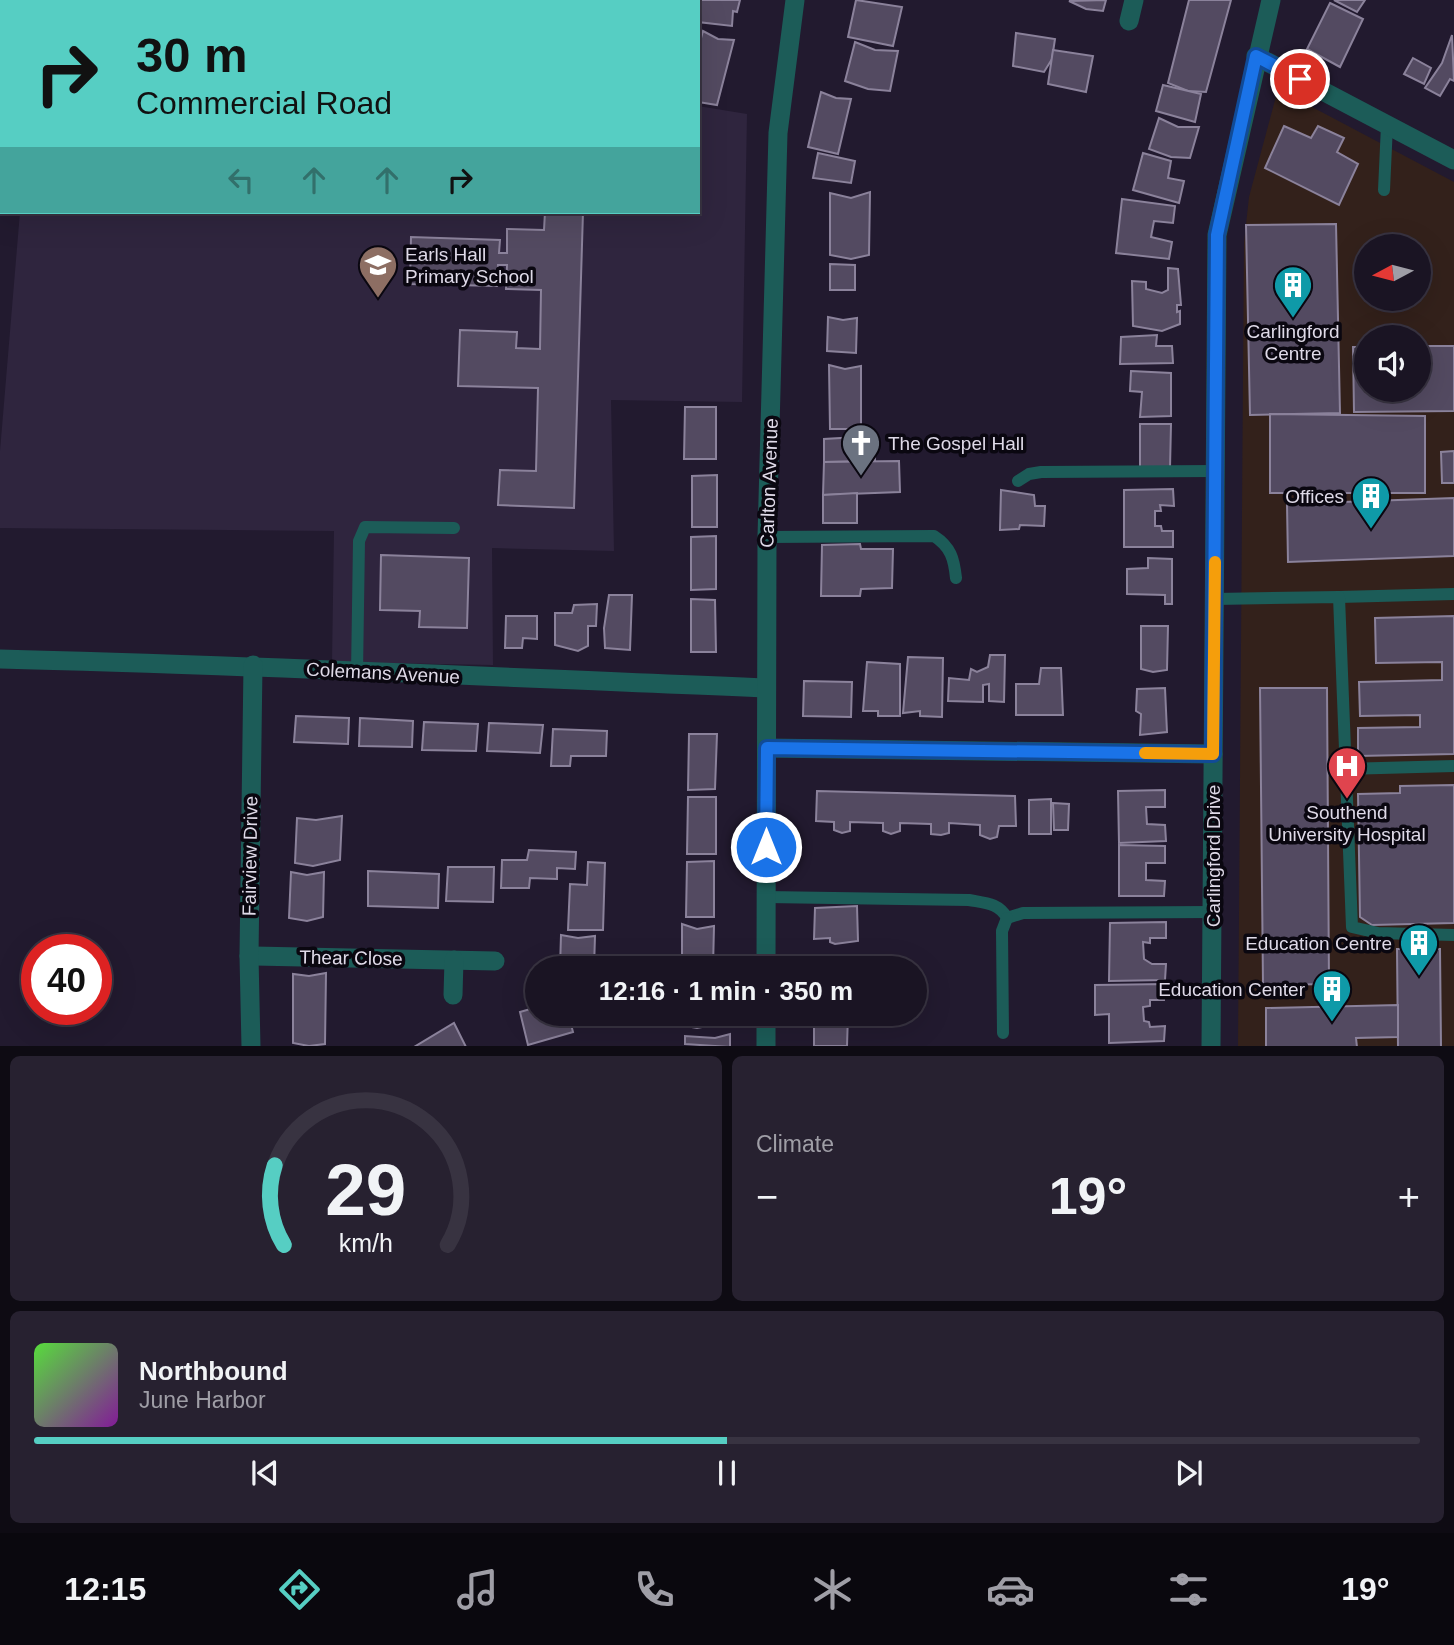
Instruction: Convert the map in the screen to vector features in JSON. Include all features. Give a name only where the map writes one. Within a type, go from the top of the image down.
[{"type":"street","name":"Carlton Avenue","points":[[766,956],[767,537],[778,133],[795,0]]},
{"type":"street","points":[[1129,21],[1134,0]]},
{"type":"street","name":"Carlingford Drive","points":[[1211,1046],[1217,235],[1271,0]]},
{"type":"street","points":[[1256,56],[1454,160]]},
{"type":"street","name":"Colemans Avenue","points":[[0,659],[253,665],[357,673],[766,688]]},
{"type":"street","name":"Fairview Drive","points":[[251,1046],[249,956],[253,665]]},
{"type":"street","points":[[767,748],[1213,754]]},
{"type":"street","name":"Thear Close","points":[[249,956],[495,961]]},
{"type":"street","points":[[453,995],[454,960]]},
{"type":"street","points":[[765,1046],[766,1026]]},
{"type":"lane","points":[[1384,190],[1387,125]]},
{"type":"lane","points":[[1018,481],[1029,474],[1041,472],[1215,471]]},
{"type":"lane","points":[[357,673],[359,541],[365,527],[454,528]]},
{"type":"lane","points":[[767,537],[934,536],[943,542],[953,555],[956,578]]},
{"type":"lane","points":[[1215,598],[1454,594]]},
{"type":"lane","points":[[1339,597],[1352,927],[1378,933],[1454,935]]},
{"type":"lane","points":[[1344,769],[1454,766]]},
{"type":"lane","points":[[766,897],[969,900],[991,904],[1001,909],[1007,918]]},
{"type":"lane","points":[[1007,918],[1023,913],[1212,912]]},
{"type":"lane","points":[[1003,1033],[1002,931],[1007,918]]},
{"type":"shaded area","name":"Southend University Hospital","points":[[1278,89],[1454,182],[1454,1046],[1238,1046],[1244,243],[1249,197]]},
{"type":"shaded area","name":"Earls Hall Primary School","points":[[700,106],[747,114],[742,402],[611,400],[614,551],[492,548],[493,665],[332,662],[334,531],[0,528],[0,451],[20,214],[700,214]]},
{"type":"building","points":[[700,0],[740,0],[737,12],[733,11],[732,26],[700,22]]},
{"type":"building","points":[[856,0],[902,7],[893,46],[848,37]]},
{"type":"building","points":[[1106,0],[1103,11],[1086,9],[1069,1]]},
{"type":"building","points":[[1189,0],[1231,0],[1206,92],[1188,91],[1168,83]]},
{"type":"building","points":[[1334,0],[1365,0],[1357,12]]},
{"type":"building","points":[[1330,3],[1363,19],[1340,67],[1307,49]]},
{"type":"building","points":[[703,31],[718,39],[734,40],[717,105],[700,102],[700,42]]},
{"type":"building","points":[[1016,33],[1055,39],[1052,59],[1044,72],[1013,66]]},
{"type":"building","points":[[1452,35],[1454,81],[1450,79],[1440,96],[1425,88],[1442,63]]},
{"type":"building","points":[[855,42],[875,50],[898,51],[890,91],[868,89],[845,81]]},
{"type":"building","points":[[1053,50],[1093,56],[1086,92],[1048,84]]},
{"type":"building","points":[[1413,58],[1431,68],[1424,84],[1404,74]]},
{"type":"building","points":[[1163,85],[1201,94],[1195,122],[1156,111]]},
{"type":"building","points":[[821,92],[836,98],[851,99],[838,154],[808,147]]},
{"type":"building","points":[[1159,118],[1178,127],[1199,127],[1190,158],[1171,157],[1149,149]]},
{"type":"building","points":[[1284,126],[1311,138],[1318,126],[1344,138],[1337,152],[1358,164],[1339,205],[1265,168]]},
{"type":"building","points":[[818,153],[855,161],[851,183],[813,178]]},
{"type":"building","points":[[1143,153],[1171,161],[1168,178],[1184,181],[1179,203],[1133,190]]},
{"type":"building","points":[[870,192],[869,255],[851,259],[830,255],[830,193],[851,198]]},
{"type":"building","points":[[1122,199],[1175,206],[1173,223],[1154,221],[1151,237],[1172,242],[1169,259],[1116,253]]},
{"type":"building","points":[[545,214],[583,214],[574,508],[498,505],[500,470],[536,471],[538,388],[458,386],[460,330],[517,332],[516,348],[540,349],[541,290],[506,289],[507,265],[498,265],[497,286],[410,284],[411,237],[500,240],[499,253],[507,253],[507,229],[544,230]]},
{"type":"building","name":"Carlingford Centre","points":[[1336,224],[1340,413],[1250,415],[1246,225]]},
{"type":"building","points":[[830,264],[855,265],[855,290],[830,290]]},
{"type":"building","points":[[1168,268],[1178,269],[1181,305],[1177,305],[1177,312],[1180,311],[1180,324],[1162,331],[1133,326],[1132,281],[1146,282],[1146,289],[1162,293],[1168,290]]},
{"type":"building","points":[[828,317],[843,320],[857,318],[856,353],[827,351]]},
{"type":"building","points":[[1157,335],[1156,346],[1172,346],[1173,363],[1120,364],[1121,337]]},
{"type":"building","points":[[1431,346],[1454,346],[1454,411],[1354,412],[1353,347],[1354,402],[1431,402]]},
{"type":"building","points":[[829,365],[845,369],[861,366],[861,429],[830,429]]},
{"type":"building","points":[[1131,371],[1171,373],[1171,416],[1140,417],[1142,392],[1130,391]]},
{"type":"building","points":[[685,407],[716,407],[716,459],[684,459]]},
{"type":"building","points":[[1270,414],[1425,416],[1425,493],[1270,493]]},
{"type":"building","points":[[1140,424],[1171,424],[1170,468],[1140,468]]},
{"type":"building","points":[[874,436],[875,461],[824,462],[824,439]]},
{"type":"building","points":[[1454,451],[1454,483],[1442,483],[1441,452]]},
{"type":"building","name":"The Gospel Hall","points":[[899,461],[900,492],[823,495],[824,462]]},
{"type":"building","points":[[717,475],[717,527],[692,527],[692,476]]},
{"type":"building","points":[[1173,489],[1174,506],[1160,505],[1161,511],[1155,511],[1155,526],[1161,526],[1162,531],[1173,531],[1173,547],[1124,547],[1124,490]]},
{"type":"building","points":[[1001,490],[1034,495],[1035,506],[1045,506],[1044,526],[1020,525],[1019,529],[1000,530]]},
{"type":"building","points":[[857,493],[857,523],[823,523],[823,495]]},
{"type":"building","name":"Offices","points":[[1454,498],[1454,556],[1288,562],[1287,504]]},
{"type":"building","points":[[716,536],[716,589],[691,590],[691,537]]},
{"type":"building","points":[[860,544],[861,549],[893,549],[892,588],[861,589],[860,596],[821,596],[822,545]]},
{"type":"building","points":[[381,555],[469,558],[467,628],[419,627],[420,611],[380,610]]},
{"type":"building","points":[[1148,558],[1172,559],[1172,604],[1165,604],[1165,595],[1127,594],[1127,569],[1148,568]]},
{"type":"building","points":[[609,595],[632,595],[630,650],[605,648],[604,628]]},
{"type":"building","points":[[691,599],[715,600],[716,652],[691,652]]},
{"type":"building","points":[[597,604],[596,626],[588,626],[588,646],[578,651],[555,645],[555,613],[572,613],[574,605]]},
{"type":"building","points":[[506,616],[537,616],[537,639],[523,638],[522,648],[505,648]]},
{"type":"building","points":[[1454,616],[1454,754],[1358,756],[1358,728],[1420,727],[1420,715],[1360,716],[1359,682],[1442,680],[1442,662],[1376,663],[1375,618]]},
{"type":"building","points":[[1141,626],[1168,626],[1167,670],[1153,672],[1141,669]]},
{"type":"building","points":[[990,655],[1005,655],[1004,702],[989,701],[989,684],[983,685],[983,702],[948,701],[949,678],[969,680],[971,669],[977,672],[988,667]]},
{"type":"building","points":[[908,657],[943,658],[942,717],[920,716],[920,711],[903,713]]},
{"type":"building","points":[[867,662],[900,664],[900,716],[878,716],[878,711],[863,711]]},
{"type":"building","points":[[1041,668],[1061,668],[1063,715],[1016,715],[1016,684],[1039,684]]},
{"type":"building","points":[[804,681],[852,682],[851,717],[803,716]]},
{"type":"building","points":[[1165,688],[1167,732],[1140,735],[1141,714],[1136,711],[1137,689]]},
{"type":"building","points":[[1260,688],[1327,688],[1329,984],[1263,985]]},
{"type":"building","points":[[296,716],[349,718],[348,744],[294,742]]},
{"type":"building","points":[[360,718],[413,721],[412,747],[359,746]]},
{"type":"building","points":[[424,722],[478,724],[476,751],[422,750]]},
{"type":"building","points":[[489,723],[543,725],[540,753],[487,751]]},
{"type":"building","points":[[553,729],[607,731],[606,756],[571,756],[570,766],[551,766]]},
{"type":"building","points":[[689,734],[717,734],[715,789],[688,790]]},
{"type":"building","points":[[1454,785],[1454,923],[1372,925],[1360,917],[1358,794],[1400,793],[1400,786]]},
{"type":"building","points":[[1165,790],[1165,807],[1146,807],[1147,824],[1165,825],[1166,841],[1119,843],[1118,791]]},
{"type":"building","points":[[817,791],[1015,796],[1016,826],[999,826],[997,837],[990,839],[980,835],[980,825],[949,823],[949,833],[941,835],[931,834],[931,824],[900,823],[900,831],[891,834],[883,831],[883,823],[850,822],[850,831],[842,833],[834,830],[834,822],[816,821]]},
{"type":"building","points":[[688,797],[716,797],[716,854],[687,854]]},
{"type":"building","points":[[1051,799],[1051,834],[1029,834],[1029,800]]},
{"type":"building","points":[[1053,803],[1069,804],[1068,830],[1054,830]]},
{"type":"building","points":[[342,816],[340,860],[313,866],[295,863],[297,818],[316,820]]},
{"type":"building","points":[[1119,845],[1165,846],[1165,863],[1146,863],[1146,880],[1165,881],[1164,896],[1119,896]]},
{"type":"building","points":[[529,850],[576,852],[575,869],[557,868],[557,879],[530,878],[529,888],[501,888],[502,860],[527,860]]},
{"type":"building","points":[[714,861],[714,917],[686,917],[687,862]]},
{"type":"building","points":[[588,862],[605,863],[603,930],[568,930],[570,884],[587,885]]},
{"type":"building","points":[[448,867],[494,867],[493,902],[446,901]]},
{"type":"building","points":[[368,871],[439,874],[438,908],[368,906]]},
{"type":"building","points":[[291,872],[307,875],[324,872],[323,917],[307,921],[289,918]]},
{"type":"building","points":[[857,906],[858,941],[835,944],[830,942],[830,938],[814,939],[815,908]]},
{"type":"building","points":[[1166,922],[1166,938],[1150,938],[1150,943],[1143,942],[1144,959],[1152,964],[1166,964],[1165,980],[1109,981],[1110,923]]},
{"type":"building","points":[[682,924],[697,929],[714,926],[713,956],[682,956]]},
{"type":"building","points":[[561,935],[578,938],[595,936],[594,956],[560,956]]},
{"type":"building","name":"Education Centre","points":[[1397,949],[1440,949],[1441,1046],[1398,1046]]},
{"type":"building","points":[[326,973],[325,1044],[309,1046],[293,1043],[293,974],[309,976]]},
{"type":"building","points":[[1165,984],[1164,1000],[1150,1000],[1150,1006],[1143,1007],[1144,1021],[1149,1022],[1150,1027],[1165,1026],[1164,1041],[1109,1043],[1109,1014],[1095,1015],[1095,985]]},
{"type":"building","name":"Education Center","points":[[1398,1005],[1398,1037],[1356,1038],[1357,1046],[1266,1046],[1266,1008]]},
{"type":"building","points":[[525,1011],[525,1026],[571,1026],[573,1032],[528,1045],[520,1012]]},
{"type":"building","points":[[454,1023],[466,1046],[416,1046]]},
{"type":"building","points":[[814,1026],[848,1026],[847,1046],[814,1046]]},
{"type":"building","points":[[730,1034],[730,1046],[685,1044],[685,1036],[715,1038]]},
{"type":"slow traffic","points":[[1145,753],[1213,754],[1215,562]]},
{"type":"place","name":"Earls Hall Primary School","points":[[378,299]]},
{"type":"place","name":"Carlingford Centre","points":[[1293,319]]},
{"type":"place","name":"The Gospel Hall","points":[[861,477]]},
{"type":"place","name":"Offices","points":[[1371,530]]},
{"type":"place","name":"Southend University Hospital","points":[[1347,800]]},
{"type":"place","name":"Education Centre","points":[[1419,977]]},
{"type":"place","name":"Education Center","points":[[1332,1023]]},
{"type":"route","points":[[766,847],[767,748],[1213,754],[1217,235],[1256,56],[1300,79]]}]
